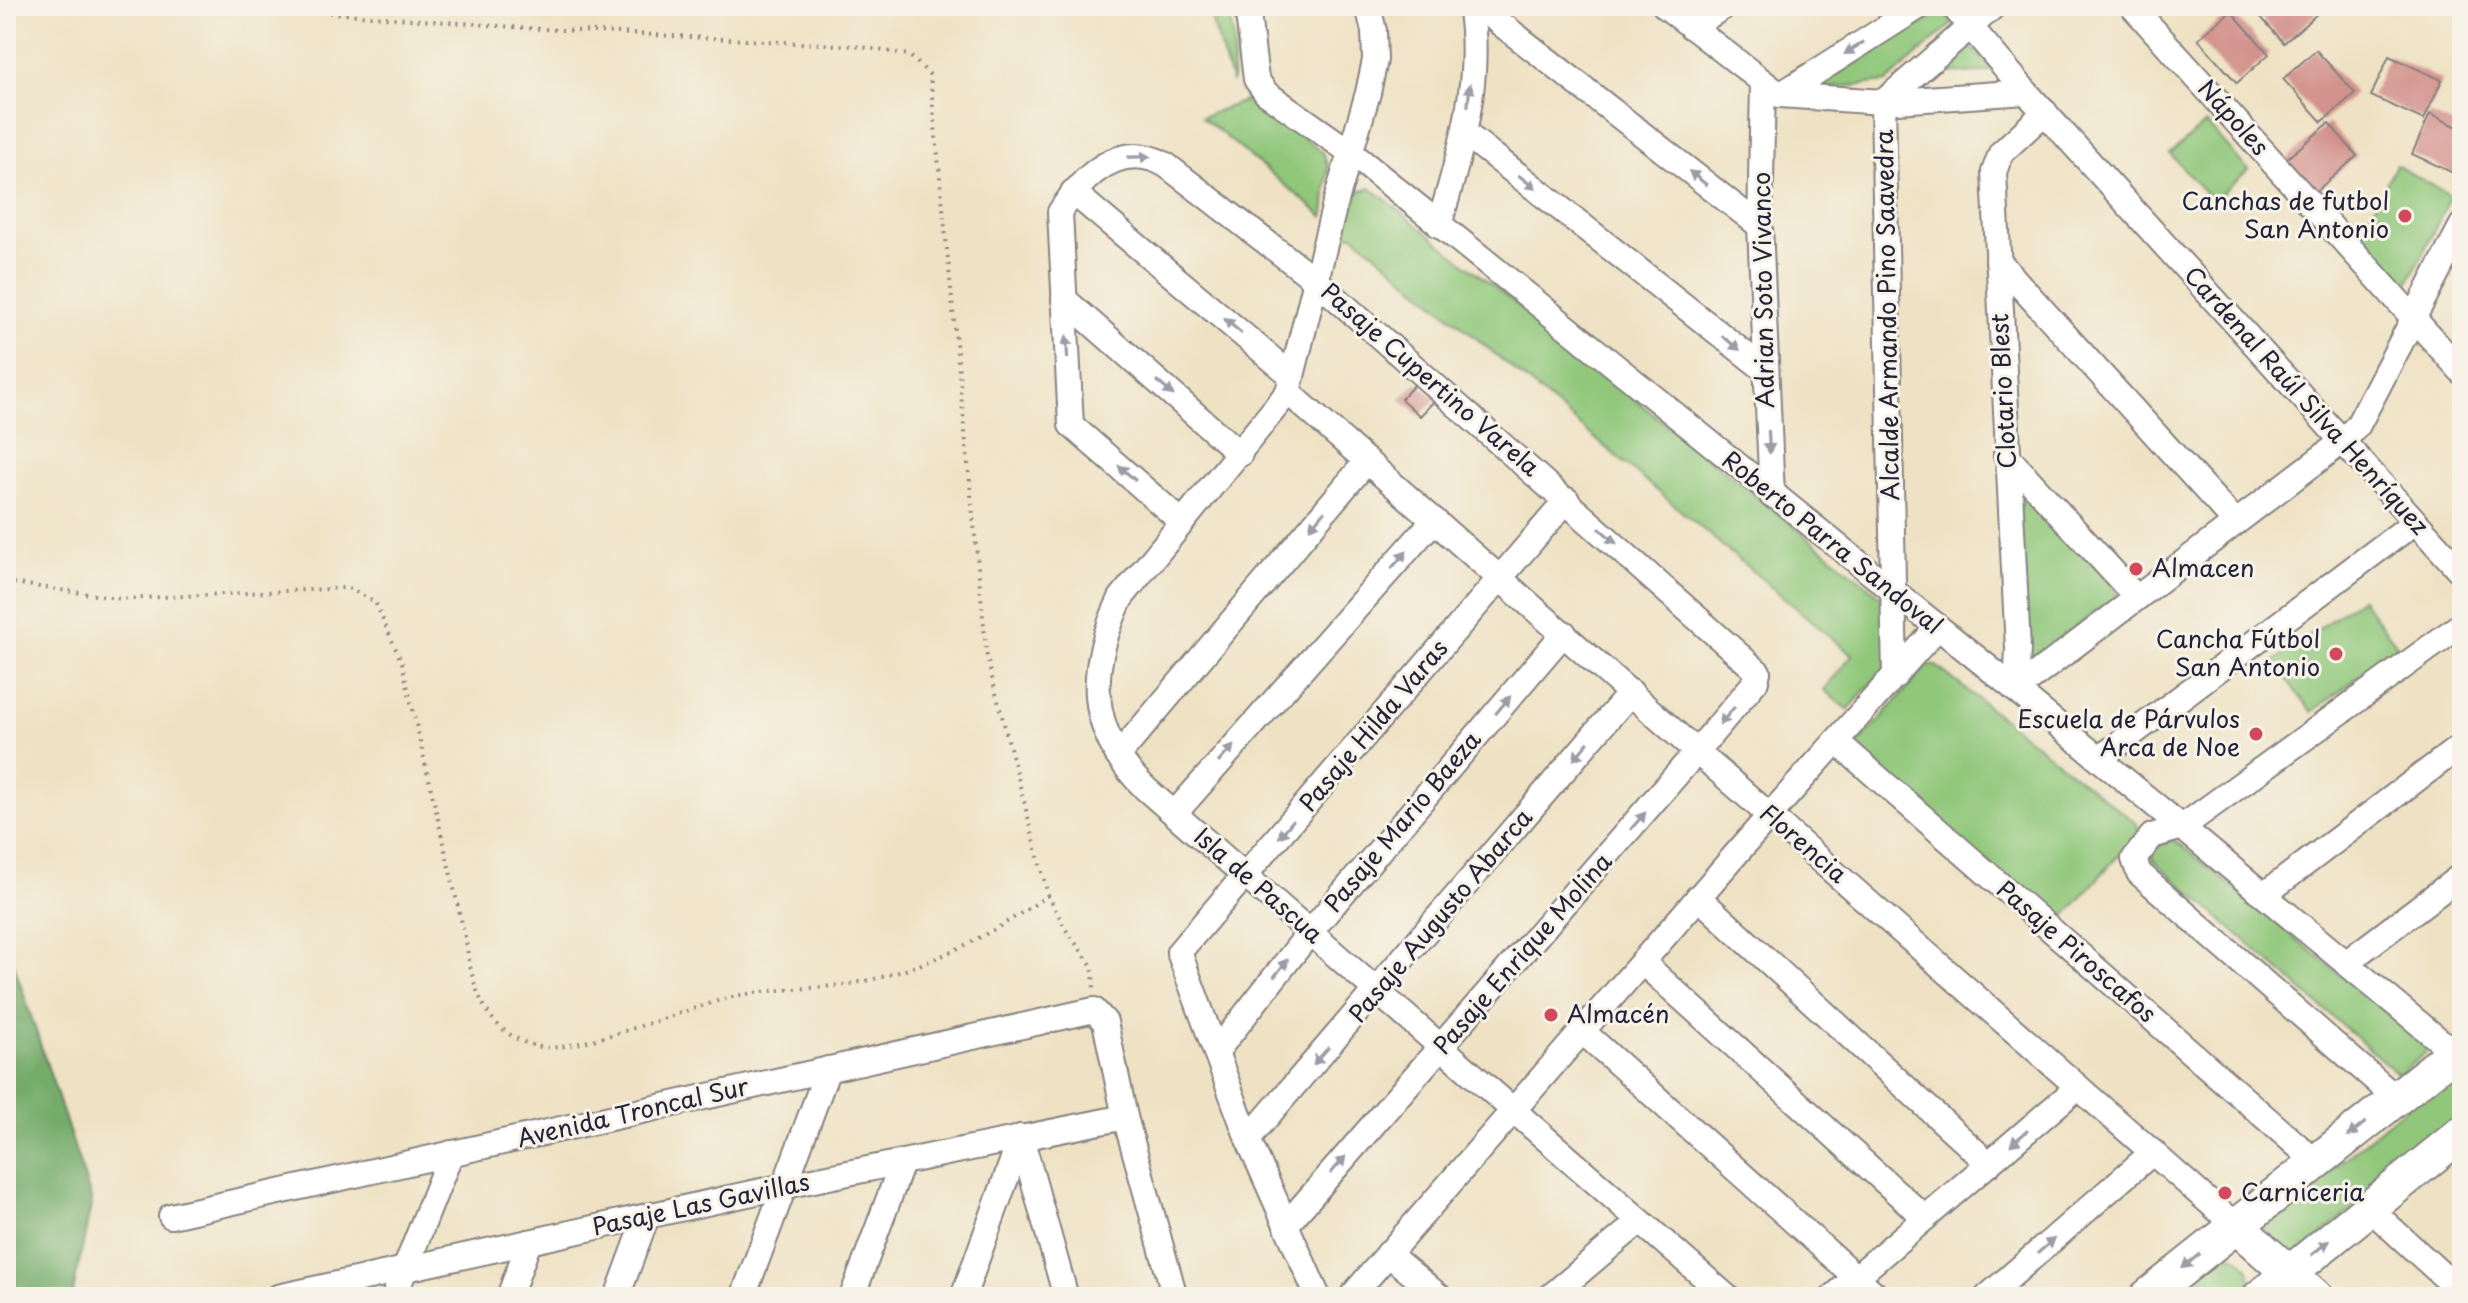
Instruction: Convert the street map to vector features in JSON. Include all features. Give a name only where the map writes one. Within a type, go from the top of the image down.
[{"type":"street","name":"Roberto Parra Sandoval","points":[[1247,6],[1260,86],[1350,152],[2460,1052]]},
{"type":"street","points":[[1290,384],[1375,60],[1374,31],[1368,6]]},
{"type":"street","points":[[1439,225],[1466,134],[1475,37],[1470,6]]},
{"type":"street","points":[[1478,6],[1760,226]]},
{"type":"street","points":[[1665,6],[1771,90],[1883,102],[2026,92]]},
{"type":"street","points":[[1691,27],[1725,6]]},
{"type":"street","points":[[1771,90],[1920,6]]},
{"type":"street","name":"Cardenal Raúl Silva Henríquez","points":[[1953,6],[2026,92],[2462,573]]},
{"type":"street","name":"Alcalde Armando Pino Saavedra","points":[[1895,676],[1883,102],[1994,6]]},
{"type":"street","name":"Nápoles","points":[[2132,6],[2462,372]]},
{"type":"street","name":"Adrian Soto Vivanco","points":[[1771,90],[1760,226],[1772,496]]},
{"type":"street","name":"Clotario Blest","points":[[2016,690],[2018,649],[2006,455],[1995,165],[2001,153],[2045,112]]},
{"type":"street","points":[[1466,134],[1764,369]]},
{"type":"street","name":"Pasaje Cupertino Varela","points":[[1073,192],[1096,169],[1122,158],[1149,155],[1318,282],[1748,660],[1758,672],[1756,681]]},
{"type":"street","points":[[1073,192],[1060,212],[1071,425],[1182,522]]},
{"type":"street","name":"Florencia","points":[[1073,192],[1290,384],[1367,461],[2316,1297]]},
{"type":"street","points":[[2016,690],[2343,441],[2358,425],[2462,225]]},
{"type":"street","points":[[1998,261],[2235,522]]},
{"type":"street","points":[[1064,299],[1240,454]]},
{"type":"street","name":"Isla de Pascua","points":[[1290,384],[1240,454],[1121,598],[1103,636],[1097,689],[1101,713],[1118,756],[1129,772],[1175,813],[1640,1221],[1711,1292]]},
{"type":"street","points":[[2006,455],[2137,598]]},
{"type":"street","points":[[1118,756],[1367,461]]},
{"type":"street","name":"Pasaje Hilda Varas","points":[[1216,1052],[1179,952],[1567,500]]},
{"type":"street","points":[[1175,813],[1434,520]]},
{"type":"street","points":[[2100,758],[2415,522]]},
{"type":"street","points":[[2396,1098],[2139,873],[2134,859],[2140,848],[2161,831],[2182,827],[2462,624]]},
{"type":"street","points":[[1351,1297],[1698,897],[1937,628]]},
{"type":"street","name":"Pasaje Mario Baeza","points":[[1216,1052],[1310,932],[1564,633]]},
{"type":"street","name":"Pasaje Enrique Molina","points":[[1287,1224],[1756,681]]},
{"type":"street","name":"Pasaje Augusto Abarca","points":[[1248,1139],[1378,991],[1631,692]]},
{"type":"street","name":"Pasaje Piroscafos","points":[[1836,741],[2316,1162]]},
{"type":"street","points":[[2265,894],[2462,745]]},
{"type":"street","points":[[2347,962],[2462,875]]},
{"type":"street","points":[[1698,897],[1989,1164]]},
{"type":"street","points":[[1642,962],[1925,1218]]},
{"type":"street","points":[[1094,1010],[1105,1022],[1125,1117],[1175,1297]]},
{"type":"street","name":"Avenida Troncal Sur","points":[[171,1216],[1094,1010]]},
{"type":"street","points":[[1582,1031],[1878,1297]]},
{"type":"street","points":[[1216,1052],[1248,1139],[1318,1297]]},
{"type":"street","points":[[2147,1297],[2396,1098],[2460,1052]]},
{"type":"street","points":[[743,1297],[828,1069]]},
{"type":"street","points":[[1833,1297],[2078,1087]]},
{"type":"street","name":"Pasaje Las Gavillas","points":[[278,1297],[784,1186],[1125,1117]]},
{"type":"street","points":[[2260,1297],[2462,1133]]},
{"type":"street","points":[[963,1297],[1021,1137]]},
{"type":"street","points":[[1021,1137],[1066,1297]]},
{"type":"street","points":[[1987,1297],[2153,1152]]},
{"type":"street","points":[[394,1297],[451,1153]]},
{"type":"street","points":[[852,1297],[902,1163]]},
{"type":"street","points":[[2369,1208],[2462,1293]]},
{"type":"street","points":[[617,1297],[647,1216]]},
{"type":"street","points":[[1550,1297],[1640,1221]]},
{"type":"street","points":[[509,1297],[529,1242]]},
{"type":"street","points":[[1388,1254],[1440,1297]]},
{"type":"path","points":[[242,6],[525,28],[856,46],[909,55],[930,75],[987,658],[1048,895],[1066,930],[1093,967],[1094,1010]]},
{"type":"path","points":[[6,582],[122,599],[348,588],[375,602],[402,663],[466,941],[471,979],[479,1003],[493,1021],[542,1048],[571,1044],[730,997],[851,984],[916,965],[1025,912],[1048,895]]},
{"type":"green space","points":[[1207,6],[1227,6],[1234,39],[1232,83]]},
{"type":"green space","points":[[1941,12],[1953,23],[1887,82],[1811,90]]},
{"type":"green space","points":[[1968,44],[1992,68],[1988,72],[1947,73],[1943,69]]},
{"type":"green space","points":[[1252,98],[1323,153],[1328,167],[1324,217],[1202,117]]},
{"type":"green space","points":[[2206,123],[2248,170],[2213,201],[2170,154]]},
{"type":"green space","name":"Canchas de futbol San Antonio","points":[[2396,165],[2451,196],[2406,287],[2359,237]]},
{"type":"green space","points":[[1371,188],[1887,601],[1891,661],[1848,710],[1824,690],[1852,655],[1354,235],[1344,235],[1350,194]]},
{"type":"green space","points":[[2017,482],[2117,588],[2117,596],[2034,657],[2024,653]]},
{"type":"green space","name":"Cancha Fútbol San Antonio","points":[[2361,598],[2398,647],[2312,712],[2273,662]]},
{"type":"green space","points":[[1927,666],[1936,666],[2137,824],[2139,832],[2056,926],[1853,750]]},
{"type":"green space","points":[[2173,839],[2431,1048],[2399,1075],[2153,860],[2152,849]]},
{"type":"green space","points":[[6,940],[92,1201],[72,1297],[6,1297]]},
{"type":"green space","points":[[2456,1076],[2462,1080],[2462,1121],[2293,1258],[2262,1227],[2443,1077]]},
{"type":"green space","points":[[2233,1255],[2248,1266],[2250,1274],[2250,1284],[2234,1297],[2171,1297],[2221,1256]]},
{"type":"building","points":[[2251,6],[2310,6],[2317,14],[2284,43]]},
{"type":"building","points":[[2231,11],[2269,54],[2237,83],[2198,39]]},
{"type":"building","points":[[2316,50],[2355,93],[2322,122],[2283,79]]},
{"type":"building","points":[[2389,56],[2442,80],[2424,120],[2371,96]]},
{"type":"building","points":[[2430,114],[2462,129],[2462,177],[2412,154]]},
{"type":"building","points":[[2329,123],[2357,156],[2313,194],[2285,160]]},
{"type":"building","points":[[1417,382],[1436,399],[1420,416],[1401,399]]},
{"type":"place","name":"Canchas de futbol San Antonio","points":[[2405,216]]},
{"type":"place","name":"Almacen","points":[[2136,569]]},
{"type":"place","name":"Cancha Fútbol San Antonio","points":[[2336,654]]},
{"type":"place","name":"Escuela de Párvulos Arca de Noe","points":[[2256,734]]},
{"type":"place","name":"Almacén","points":[[1551,1015]]},
{"type":"place","name":"Carniceria","points":[[2225,1193]]}]
